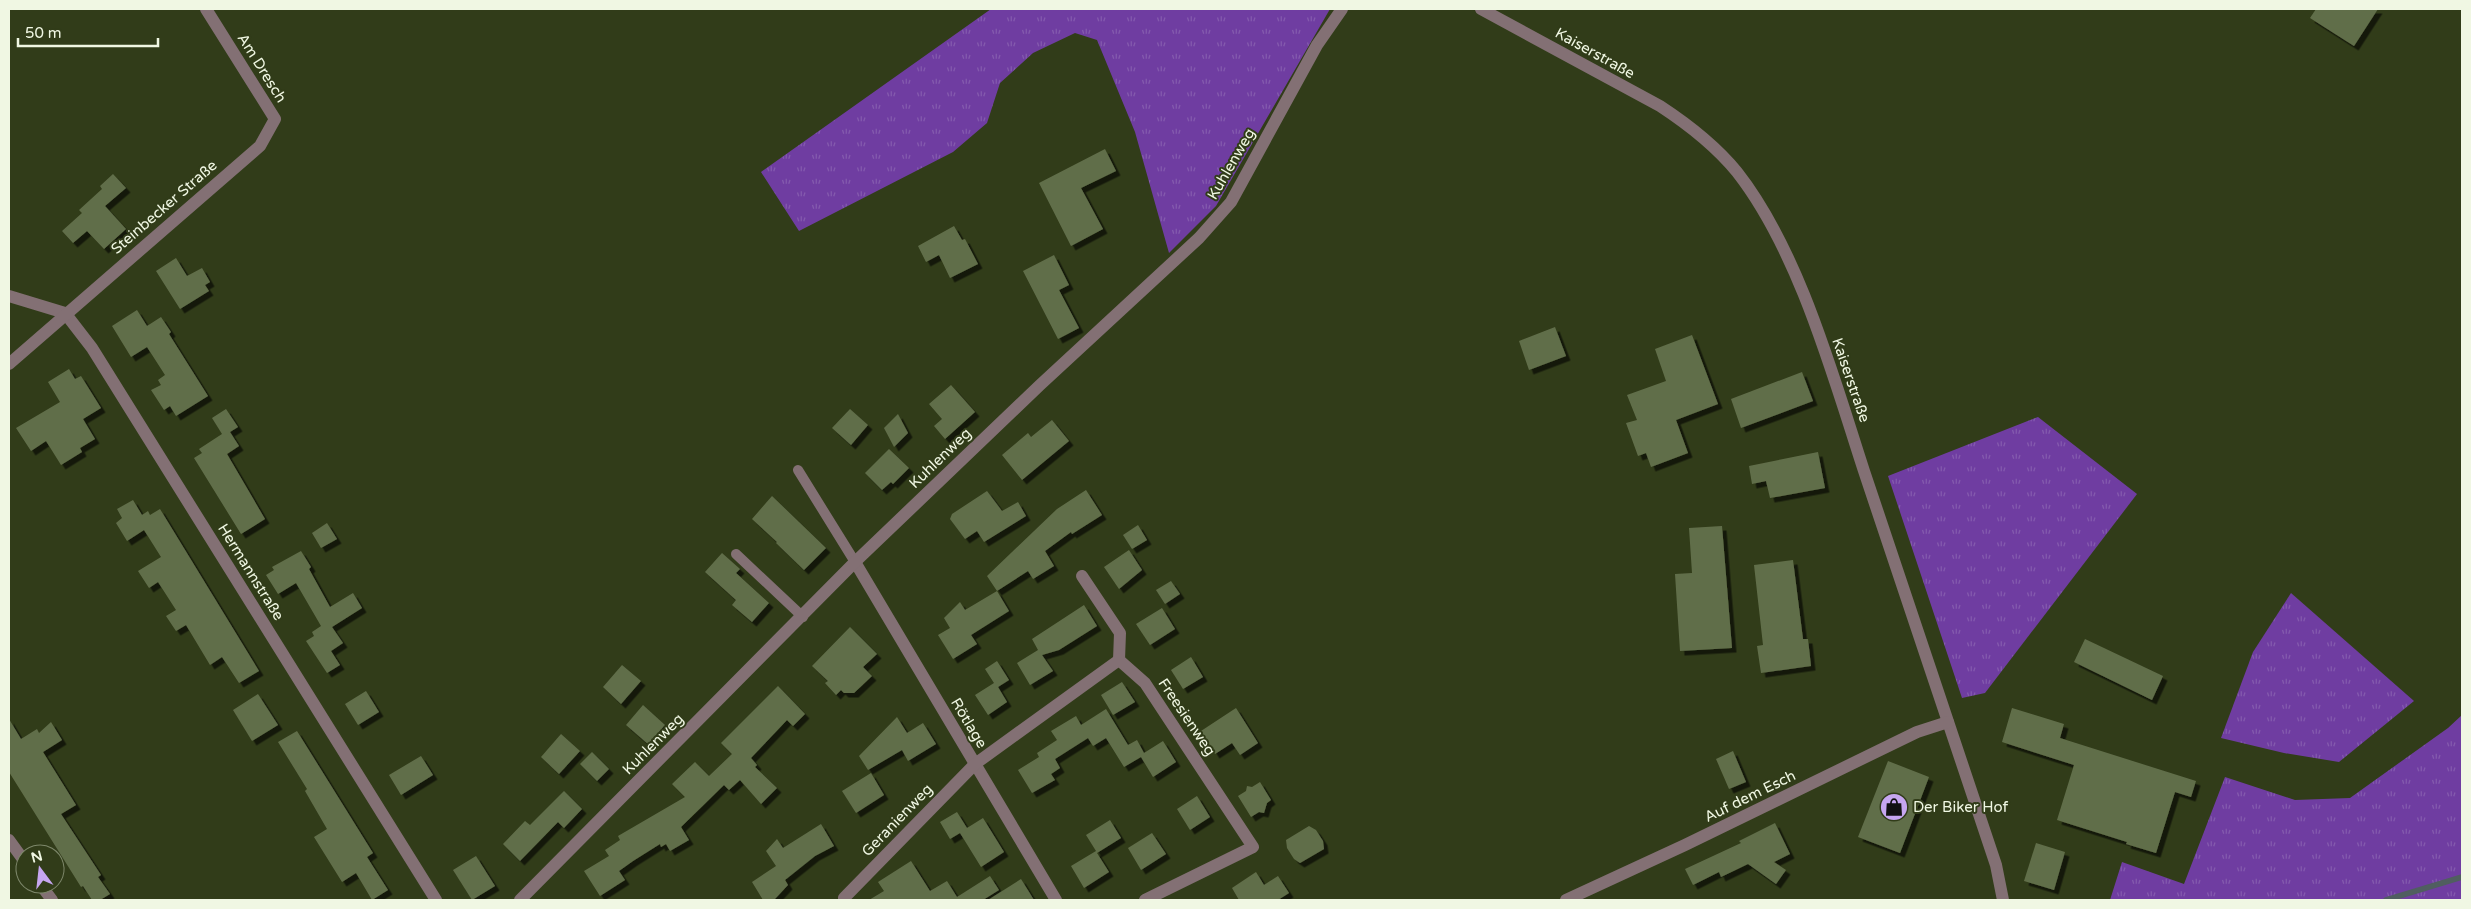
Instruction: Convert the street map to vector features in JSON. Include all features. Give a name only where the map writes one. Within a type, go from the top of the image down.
[{"type":"street","name":"Am Dresch","points":[[206,9],[275,119]]},
{"type":"street","name":"Kuhlenweg","points":[[520,900],[803,617],[855,562],[1040,385],[1199,238],[1231,202],[1317,45],[1342,9]]},
{"type":"street","name":"Kaiserstraße","points":[[1480,9],[1660,106],[1685,123],[1712,145],[1737,172],[1757,202],[1775,233],[1802,292],[1837,388],[1996,865],[2003,900]]},
{"type":"street","name":"Steinbecker Straße","points":[[9,364],[65,313],[260,146],[275,119]]},
{"type":"street","points":[[9,296],[65,313]]},
{"type":"street","name":"Hermannstraße","points":[[65,313],[92,348],[436,900]]},
{"type":"street","name":"Rötlage","points":[[855,562],[1056,900]]},
{"type":"street","points":[[975,764],[1119,660],[1120,633],[1082,576]]},
{"type":"street","name":"Freesienweg","points":[[1119,660],[1144,683],[1253,847],[1145,900]]},
{"type":"street","name":"Auf dem Esch","points":[[1566,900],[1685,845],[1917,732],[1948,722]]},
{"type":"street","name":"Geranienweg","points":[[845,900],[844,898],[975,764]]},
{"type":"lane","points":[[798,470],[855,562]]},
{"type":"lane","points":[[736,554],[803,617]]},
{"type":"green space","points":[[991,9],[1330,9],[1216,206],[1169,253],[1135,132],[1097,40],[1075,33],[1033,53],[1000,83],[987,123],[953,152],[799,231],[761,172]]},
{"type":"green space","points":[[2038,417],[2137,494],[1985,693],[1962,698],[1888,476]]},
{"type":"green space","points":[[2291,593],[2414,701],[2339,762],[2284,753],[2221,738],[2253,652]]},
{"type":"green space","points":[[2462,715],[2462,900],[2110,900],[2122,862],[2184,884],[2225,777],[2295,800],[2350,798],[2448,728]]},
{"type":"building","points":[[2316,9],[2378,9],[2354,46],[2310,18]]},
{"type":"building","points":[[1105,149],[1116,171],[1081,188],[1103,229],[1071,246],[1039,183]]},
{"type":"building","points":[[113,174],[126,188],[105,206],[126,229],[104,249],[87,231],[73,243],[62,231],[82,213],[79,210],[102,189],[100,186]]},
{"type":"building","points":[[954,226],[962,240],[965,239],[978,264],[950,278],[939,255],[926,262],[918,246]]},
{"type":"building","points":[[1054,255],[1069,285],[1059,290],[1079,328],[1058,339],[1023,271]]},
{"type":"building","points":[[176,258],[187,276],[202,268],[210,282],[205,285],[209,291],[180,309],[156,271]]},
{"type":"building","points":[[137,310],[147,326],[161,317],[171,332],[169,334],[208,396],[176,416],[170,406],[164,410],[151,390],[161,385],[158,380],[165,375],[147,347],[131,357],[112,326]]},
{"type":"building","points":[[1555,327],[1566,356],[1529,370],[1519,341]]},
{"type":"building","points":[[1692,335],[1718,404],[1676,420],[1688,453],[1651,467],[1646,453],[1638,456],[1626,423],[1637,420],[1627,395],[1666,381],[1655,349]]},
{"type":"building","points":[[69,369],[75,379],[81,376],[101,408],[83,419],[95,439],[80,448],[82,452],[61,465],[46,441],[31,451],[16,428],[60,402],[48,382]]},
{"type":"building","points":[[1802,372],[1813,401],[1741,428],[1731,399]]},
{"type":"building","points":[[951,385],[975,412],[945,439],[934,426],[942,419],[929,404]]},
{"type":"building","points":[[226,409],[238,427],[230,432],[239,446],[227,454],[265,519],[241,534],[194,458],[202,453],[199,449],[222,434],[212,418]]},
{"type":"building","points":[[850,409],[868,425],[851,445],[832,428]]},
{"type":"building","points":[[898,414],[908,433],[894,447],[884,428]]},
{"type":"building","points":[[1052,420],[1069,441],[1022,480],[1002,455],[1028,433],[1031,437]]},
{"type":"building","points":[[889,449],[909,468],[893,484],[891,482],[882,490],[865,473]]},
{"type":"building","points":[[1818,452],[1825,488],[1770,498],[1766,481],[1752,484],[1749,466]]},
{"type":"building","points":[[1086,490],[1102,515],[1072,534],[1071,532],[1045,551],[1054,566],[1033,579],[1028,571],[997,591],[987,576],[1057,509]]},
{"type":"building","points":[[987,491],[1002,511],[1018,502],[1026,516],[984,542],[977,531],[965,539],[950,519],[952,514]]},
{"type":"building","points":[[772,496],[826,548],[804,570],[752,519]]},
{"type":"building","points":[[133,500],[142,515],[148,511],[150,515],[160,509],[259,671],[239,683],[222,657],[210,665],[186,625],[176,631],[166,616],[176,610],[158,582],[149,588],[138,571],[161,557],[144,530],[127,541],[116,523],[122,518],[117,509]]},
{"type":"building","points":[[327,523],[337,539],[321,548],[312,533]]},
{"type":"building","points":[[1138,525],[1147,540],[1132,549],[1123,535]]},
{"type":"building","points":[[1722,526],[1732,648],[1680,651],[1675,574],[1692,573],[1689,528]]},
{"type":"building","points":[[1129,550],[1142,570],[1119,589],[1104,567]]},
{"type":"building","points":[[301,551],[311,567],[309,569],[330,607],[353,593],[362,608],[332,627],[343,643],[331,651],[340,665],[327,673],[306,641],[314,636],[312,632],[321,626],[296,583],[278,594],[266,575],[274,570],[272,567]]},
{"type":"building","points":[[722,553],[740,569],[736,573],[769,603],[752,622],[732,605],[736,600],[705,572]]},
{"type":"building","points":[[1793,560],[1803,639],[1808,639],[1811,666],[1761,673],[1757,646],[1763,645],[1754,565]]},
{"type":"building","points":[[1171,581],[1180,594],[1165,604],[1156,590]]},
{"type":"building","points":[[997,591],[1009,611],[971,635],[977,644],[953,659],[938,635],[950,628],[944,618],[960,602],[965,610]]},
{"type":"building","points":[[1084,605],[1097,626],[1059,650],[1042,655],[1053,671],[1030,685],[1017,663],[1038,650],[1032,639]]},
{"type":"building","points":[[1162,608],[1175,629],[1150,645],[1136,624]]},
{"type":"building","points":[[850,627],[877,654],[863,667],[872,676],[854,693],[844,693],[841,690],[836,695],[825,683],[828,681],[812,666]]},
{"type":"building","points":[[2085,639],[2163,676],[2152,700],[2074,662]]},
{"type":"building","points":[[1191,657],[1203,677],[1183,689],[1171,670]]},
{"type":"building","points":[[997,661],[1009,680],[998,687],[1007,702],[988,715],[975,695],[994,683],[985,669]]},
{"type":"building","points":[[622,665],[641,681],[621,704],[603,687]]},
{"type":"building","points":[[1122,682],[1135,702],[1113,715],[1101,695]]},
{"type":"building","points":[[778,686],[805,714],[793,726],[787,720],[751,758],[757,765],[755,767],[777,788],[761,804],[740,780],[729,790],[724,785],[681,827],[689,840],[670,851],[666,844],[661,847],[660,844],[619,871],[625,880],[600,896],[584,871],[609,856],[605,850],[620,840],[618,836],[685,797],[672,784],[695,762],[709,776],[732,754],[721,743]]},
{"type":"building","points":[[366,691],[379,712],[358,725],[345,704]]},
{"type":"building","points":[[258,694],[278,725],[252,741],[233,710]]},
{"type":"building","points":[[643,705],[665,725],[648,744],[626,725]]},
{"type":"building","points":[[1236,708],[1258,743],[1240,755],[1232,743],[1215,754],[1201,731]]},
{"type":"building","points":[[2012,708],[2064,724],[2060,738],[2196,781],[2191,797],[2175,792],[2156,853],[2057,820],[2074,765],[2002,742]]},
{"type":"building","points":[[1106,709],[1128,745],[1137,740],[1144,753],[1163,741],[1176,762],[1153,777],[1141,757],[1124,767],[1106,738],[1093,746],[1088,738],[1055,759],[1060,768],[1051,774],[1055,780],[1032,793],[1018,770],[1039,757],[1037,753],[1057,740],[1051,731],[1076,716],[1081,725]]},
{"type":"building","points":[[897,717],[907,733],[923,723],[936,744],[908,761],[902,750],[868,770],[859,756]]},
{"type":"building","points":[[9,719],[21,739],[37,729],[39,733],[51,722],[62,740],[43,752],[76,805],[61,814],[101,875],[98,877],[110,894],[100,900],[92,900],[83,886],[81,887],[65,861],[65,844],[54,844],[9,772]]},
{"type":"building","points":[[297,731],[373,853],[367,857],[388,890],[372,900],[356,873],[342,882],[314,837],[327,829],[305,791],[307,789],[278,742]]},
{"type":"building","points":[[561,734],[580,751],[559,774],[541,757]]},
{"type":"building","points":[[1733,751],[1746,782],[1729,789],[1716,759]]},
{"type":"building","points":[[592,752],[609,769],[597,781],[580,764]]},
{"type":"building","points":[[421,756],[433,775],[401,795],[389,775]]},
{"type":"building","name":"Der Biker Hof","points":[[1888,761],[1929,777],[1900,853],[1858,837]]},
{"type":"building","points":[[871,773],[884,795],[856,813],[842,791]]},
{"type":"building","points":[[1260,782],[1271,800],[1267,803],[1264,813],[1259,812],[1251,817],[1238,796],[1246,791],[1247,786],[1252,787]]},
{"type":"building","points":[[564,791],[582,809],[564,828],[558,822],[520,861],[503,844],[525,821],[530,825]]},
{"type":"building","points":[[1197,796],[1210,817],[1190,830],[1177,809]]},
{"type":"building","points":[[957,812],[967,828],[983,818],[1004,852],[981,867],[960,833],[950,839],[940,822]]},
{"type":"building","points":[[1110,820],[1121,838],[1097,853],[1109,872],[1084,888],[1071,866],[1096,851],[1086,835]]},
{"type":"building","points":[[1775,823],[1790,854],[1774,862],[1786,870],[1776,884],[1748,864],[1721,877],[1719,872],[1693,885],[1685,869],[1741,843],[1739,841]]},
{"type":"building","points":[[821,824],[834,846],[815,856],[785,880],[788,885],[774,900],[763,900],[752,882],[776,866],[766,851],[777,839],[783,848]]},
{"type":"building","points":[[1309,826],[1316,830],[1323,841],[1324,849],[1300,863],[1294,859],[1287,848],[1286,840]]},
{"type":"building","points":[[1152,833],[1166,854],[1141,870],[1128,848]]},
{"type":"building","points":[[2036,843],[2065,852],[2054,890],[2024,881]]},
{"type":"building","points":[[476,856],[495,886],[472,900],[453,870]]},
{"type":"building","points":[[911,861],[930,891],[947,881],[957,897],[990,876],[999,890],[983,900],[869,900],[884,891],[878,882]]},
{"type":"building","points":[[1256,872],[1264,885],[1278,876],[1289,893],[1278,900],[1239,900],[1232,888]]},
{"type":"building","points":[[1021,879],[1034,900],[988,900]]},
{"type":"waterway","points":[[2386,900],[2462,877]]},
{"type":"place","name":"Der Biker Hof","points":[[1894,807]]}]
